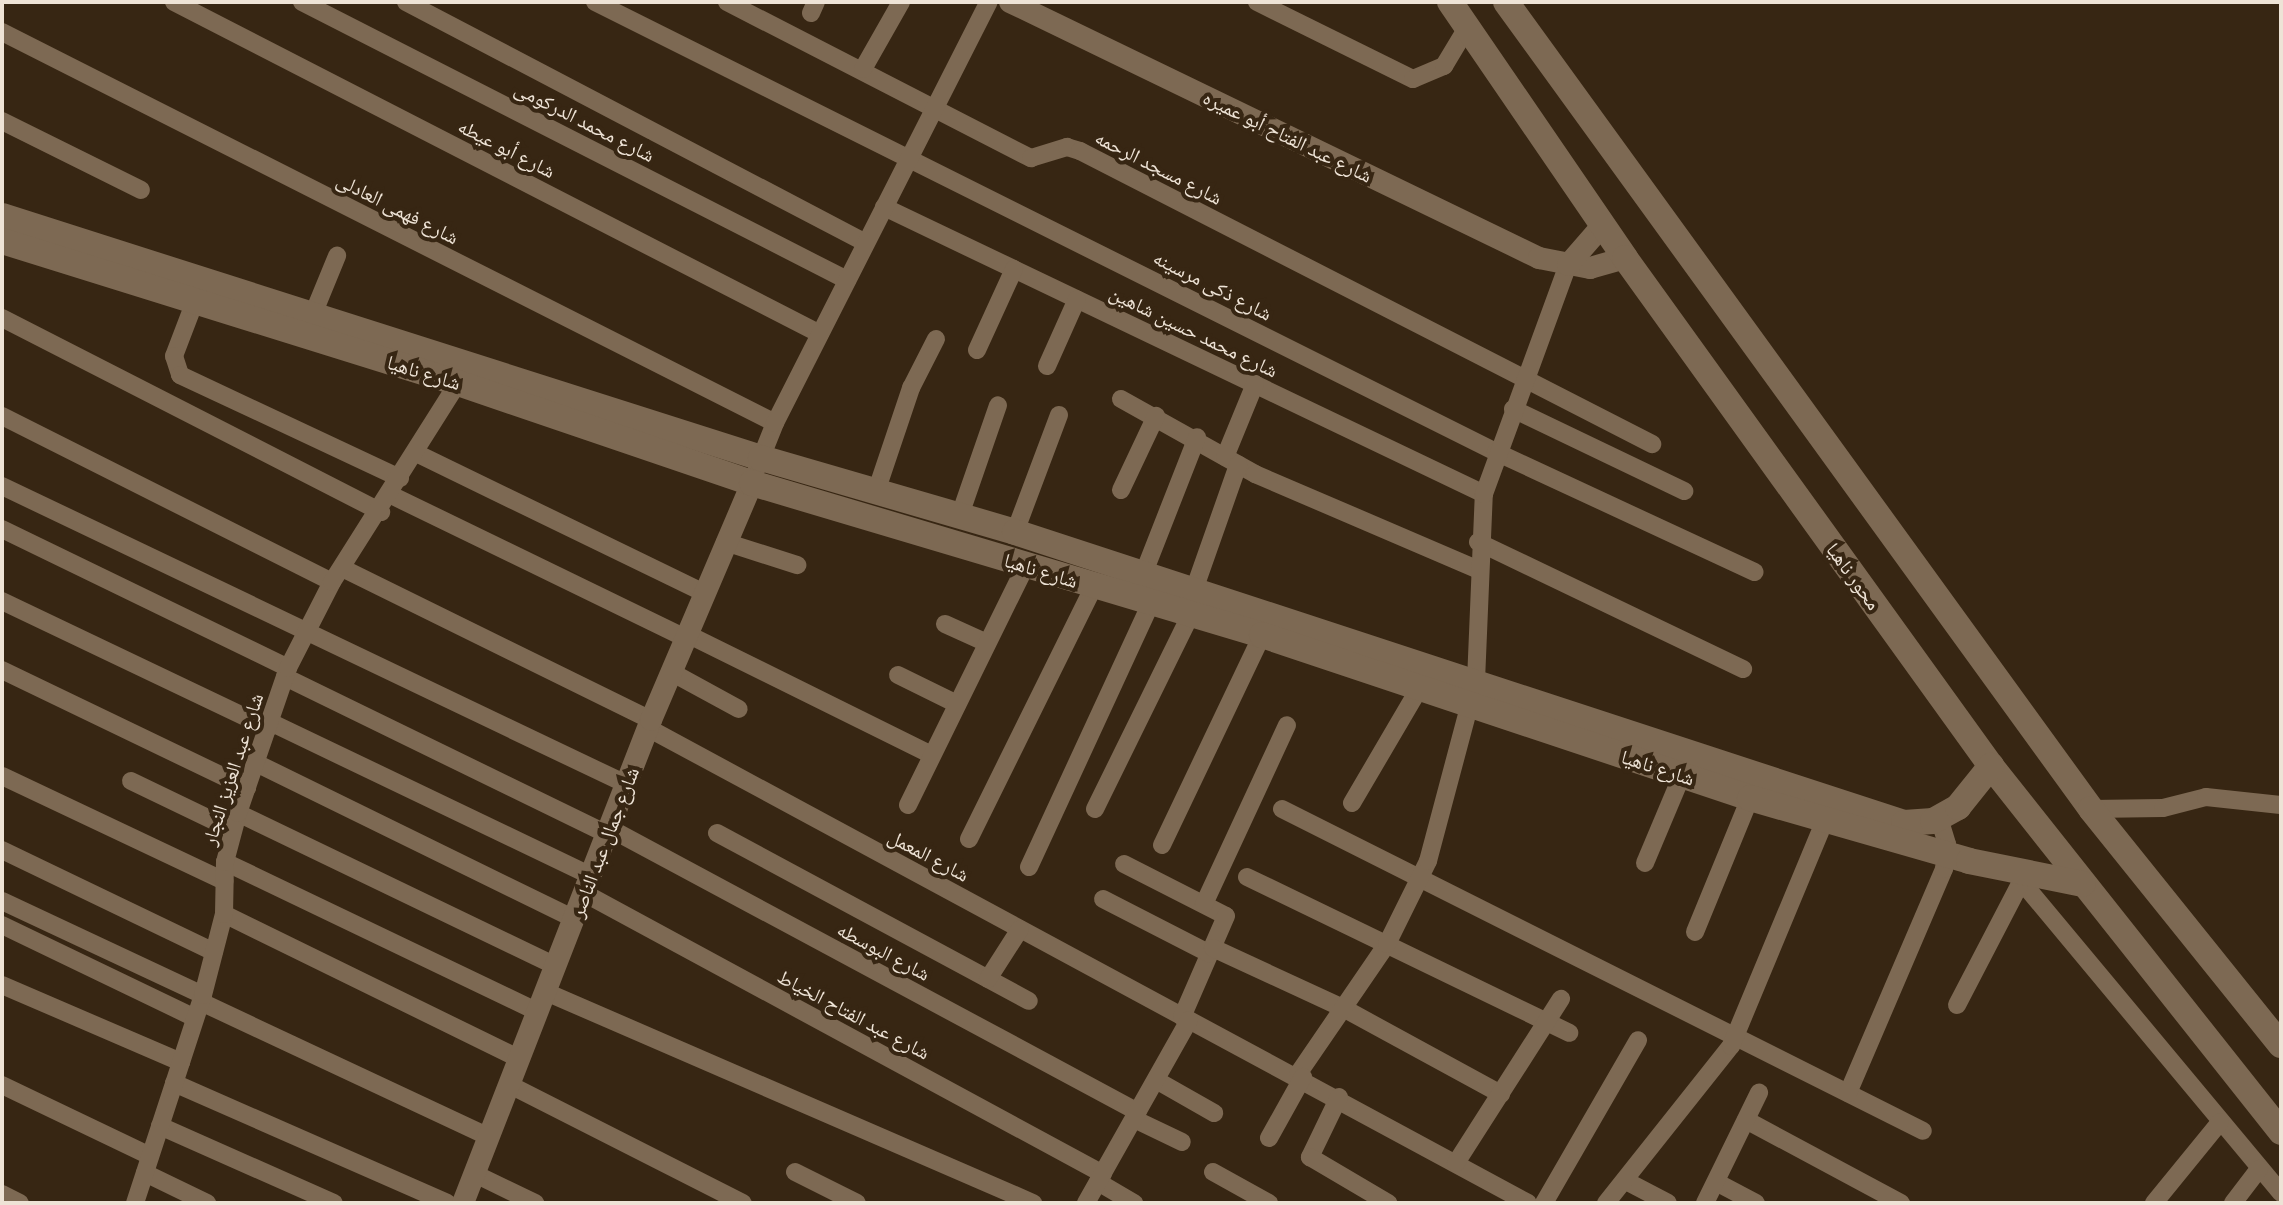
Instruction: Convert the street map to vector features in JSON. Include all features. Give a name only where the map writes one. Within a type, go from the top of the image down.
[{"type":"main road","name":"محور ناهيا","points":[[1450,2],[1602,226],[1991,766],[2281,1132]]},
{"type":"main road","points":[[1506,2],[2091,809],[2281,1045]]},
{"type":"main road","name":"شارع ناهيا","points":[[2,216],[314,312],[761,458],[877,489],[1015,532],[1143,575],[1262,635],[1419,689],[1473,693],[1682,775],[1750,798],[1904,823],[1939,818]]},
{"type":"main road","name":"شارع ناهيا","points":[[2,241],[458,383],[752,483],[1151,603],[1192,602],[1829,810],[1948,856],[2017,876],[2083,884]]},
{"type":"main road","points":[[1939,818],[1968,798],[1991,766]]},
{"type":"street","name":"شارع أبو عيطه","points":[[174,2],[820,334]]},
{"type":"street","name":"شارع محمد الدركومى","points":[[302,2],[847,280]]},
{"type":"street","points":[[406,2],[866,243]]},
{"type":"street","name":"شارع ذكى مرسينه","points":[[595,2],[911,156],[1496,452],[1754,572]]},
{"type":"street","points":[[863,69],[901,2]]},
{"type":"street","points":[[752,483],[775,423],[989,2]]},
{"type":"street","name":"شارع عبد الفتاح أبو عميره","points":[[1010,2],[1539,258],[1590,268],[1625,258]]},
{"type":"street","points":[[1257,2],[1413,79],[1444,66],[1468,26]]},
{"type":"street","name":"شارع مسجد الرحمه","points":[[736,4],[936,105],[1031,158],[1067,147],[1080,151],[1525,382],[1652,444]]},
{"type":"street","name":"شارع فهمى العادلى","points":[[2,32],[775,423]]},
{"type":"street","points":[[2,121],[141,190]]},
{"type":"street","name":"شارع محمد حسين شاهين","points":[[884,207],[1484,494]]},
{"type":"street","points":[[1269,1138],[1301,1076],[1387,944],[1422,877],[1473,693],[1478,542],[1484,494],[1496,452],[1566,284],[1568,265],[1602,226]]},
{"type":"street","points":[[314,312],[337,256]]},
{"type":"street","points":[[977,350],[1014,269]]},
{"type":"street","points":[[1047,366],[1077,299]]},
{"type":"street","points":[[195,301],[174,356],[180,375],[400,478]]},
{"type":"street","points":[[2,318],[381,512]]},
{"type":"street","points":[[877,489],[911,388],[936,339]]},
{"type":"street","name":"شارع عبد العزيز النجار","points":[[135,1203],[200,1005],[224,914],[225,862],[236,821],[287,673],[337,575],[381,512],[458,383]]},
{"type":"street","points":[[1095,809],[1192,602],[1255,384]]},
{"type":"street","points":[[1121,399],[1197,437],[1232,461],[1477,569]]},
{"type":"street","points":[[960,515],[998,405]]},
{"type":"street","points":[[1513,409],[1684,491]]},
{"type":"street","points":[[1015,532],[1059,415]]},
{"type":"street","name":"شارع المعمل","points":[[2,416],[649,724],[1020,929],[1301,1076],[1528,1203]]},
{"type":"street","points":[[1121,490],[1156,416]]},
{"type":"street","points":[[1143,575],[1197,437]]},
{"type":"street","points":[[416,453],[704,593]]},
{"type":"street","name":"شارع جمال عبد الناصر","points":[[463,1203],[649,724],[752,483]]},
{"type":"street","points":[[2,486],[305,634],[626,784]]},
{"type":"street","points":[[391,495],[932,755]]},
{"type":"street","name":"شارع البوسطه","points":[[2,529],[608,831],[1182,1142]]},
{"type":"street","points":[[725,542],[797,565]]},
{"type":"street","points":[[1478,542],[1743,669]]},
{"type":"street","points":[[908,805],[1026,565]]},
{"type":"street","points":[[969,839],[1094,586]]},
{"type":"street","name":"شارع عبد الفتاح الخياط","points":[[2,601],[269,725],[588,884],[1101,1178],[1134,1203]]},
{"type":"street","points":[[1029,867],[1151,603]]},
{"type":"street","points":[[945,624],[987,643]]},
{"type":"street","points":[[1162,845],[1262,635]]},
{"type":"street","points":[[2,670],[247,788]]},
{"type":"street","points":[[671,672],[739,709]]},
{"type":"street","points":[[898,675],[957,704]]},
{"type":"street","points":[[1352,803],[1419,689]]},
{"type":"street","points":[[1204,904],[1287,725]]},
{"type":"street","points":[[256,763],[575,919]]},
{"type":"street","points":[[1645,863],[1682,775]]},
{"type":"street","points":[[2,776],[224,881]]},
{"type":"street","points":[[131,781],[236,821],[556,966]]},
{"type":"street","points":[[2091,809],[2163,808],[2206,797],[2281,805]]},
{"type":"street","points":[[1695,932],[1750,798]]},
{"type":"street","points":[[1282,809],[1923,1131]]},
{"type":"street","points":[[1606,1203],[1736,1037],[1829,810]]},
{"type":"street","points":[[1848,1093],[1948,856],[1939,818]]},
{"type":"street","points":[[717,833],[1029,1001]]},
{"type":"street","points":[[2,850],[214,952]]},
{"type":"street","points":[[225,862],[542,1002],[1033,1203]]},
{"type":"street","points":[[1086,1203],[1156,1080],[1227,918],[1124,864]]},
{"type":"street","points":[[1957,1005],[2017,876],[2281,1193]]},
{"type":"street","points":[[1247,877],[1569,1033]]},
{"type":"street","points":[[1103,899],[1211,951],[1343,1008],[1501,1094]]},
{"type":"street","points":[[2,901],[200,1005]]},
{"type":"street","points":[[224,914],[520,1059]]},
{"type":"street","points":[[2,925],[200,1005],[489,1137]]},
{"type":"street","points":[[988,979],[1020,929]]},
{"type":"street","points":[[2,985],[181,1062]]},
{"type":"street","points":[[1456,1163],[1561,999]]},
{"type":"street","points":[[1544,1203],[1638,1040]]},
{"type":"street","points":[[1156,1080],[1214,1113]]},
{"type":"street","points":[[174,1083],[447,1203]]},
{"type":"street","points":[[2,1085],[147,1164],[207,1203]]},
{"type":"street","points":[[510,1085],[743,1203]]},
{"type":"street","points":[[1705,1203],[1759,1093]]},
{"type":"street","points":[[1339,1097],[1310,1157],[1388,1203]]},
{"type":"street","points":[[1746,1120],[1901,1203]]},
{"type":"street","points":[[2154,1203],[2220,1122]]},
{"type":"street","points":[[160,1126],[334,1203]]},
{"type":"street","points":[[2233,1203],[2259,1169]]},
{"type":"street","points":[[795,1172],[845,1200]]},
{"type":"street","points":[[1213,1172],[1269,1203]]},
{"type":"street","points":[[475,1174],[535,1203]]},
{"type":"street","points":[[1626,1181],[1668,1203]]},
{"type":"street","points":[[1716,1182],[1756,1203]]},
{"type":"street","points":[[2,1194],[20,1203]]}]
